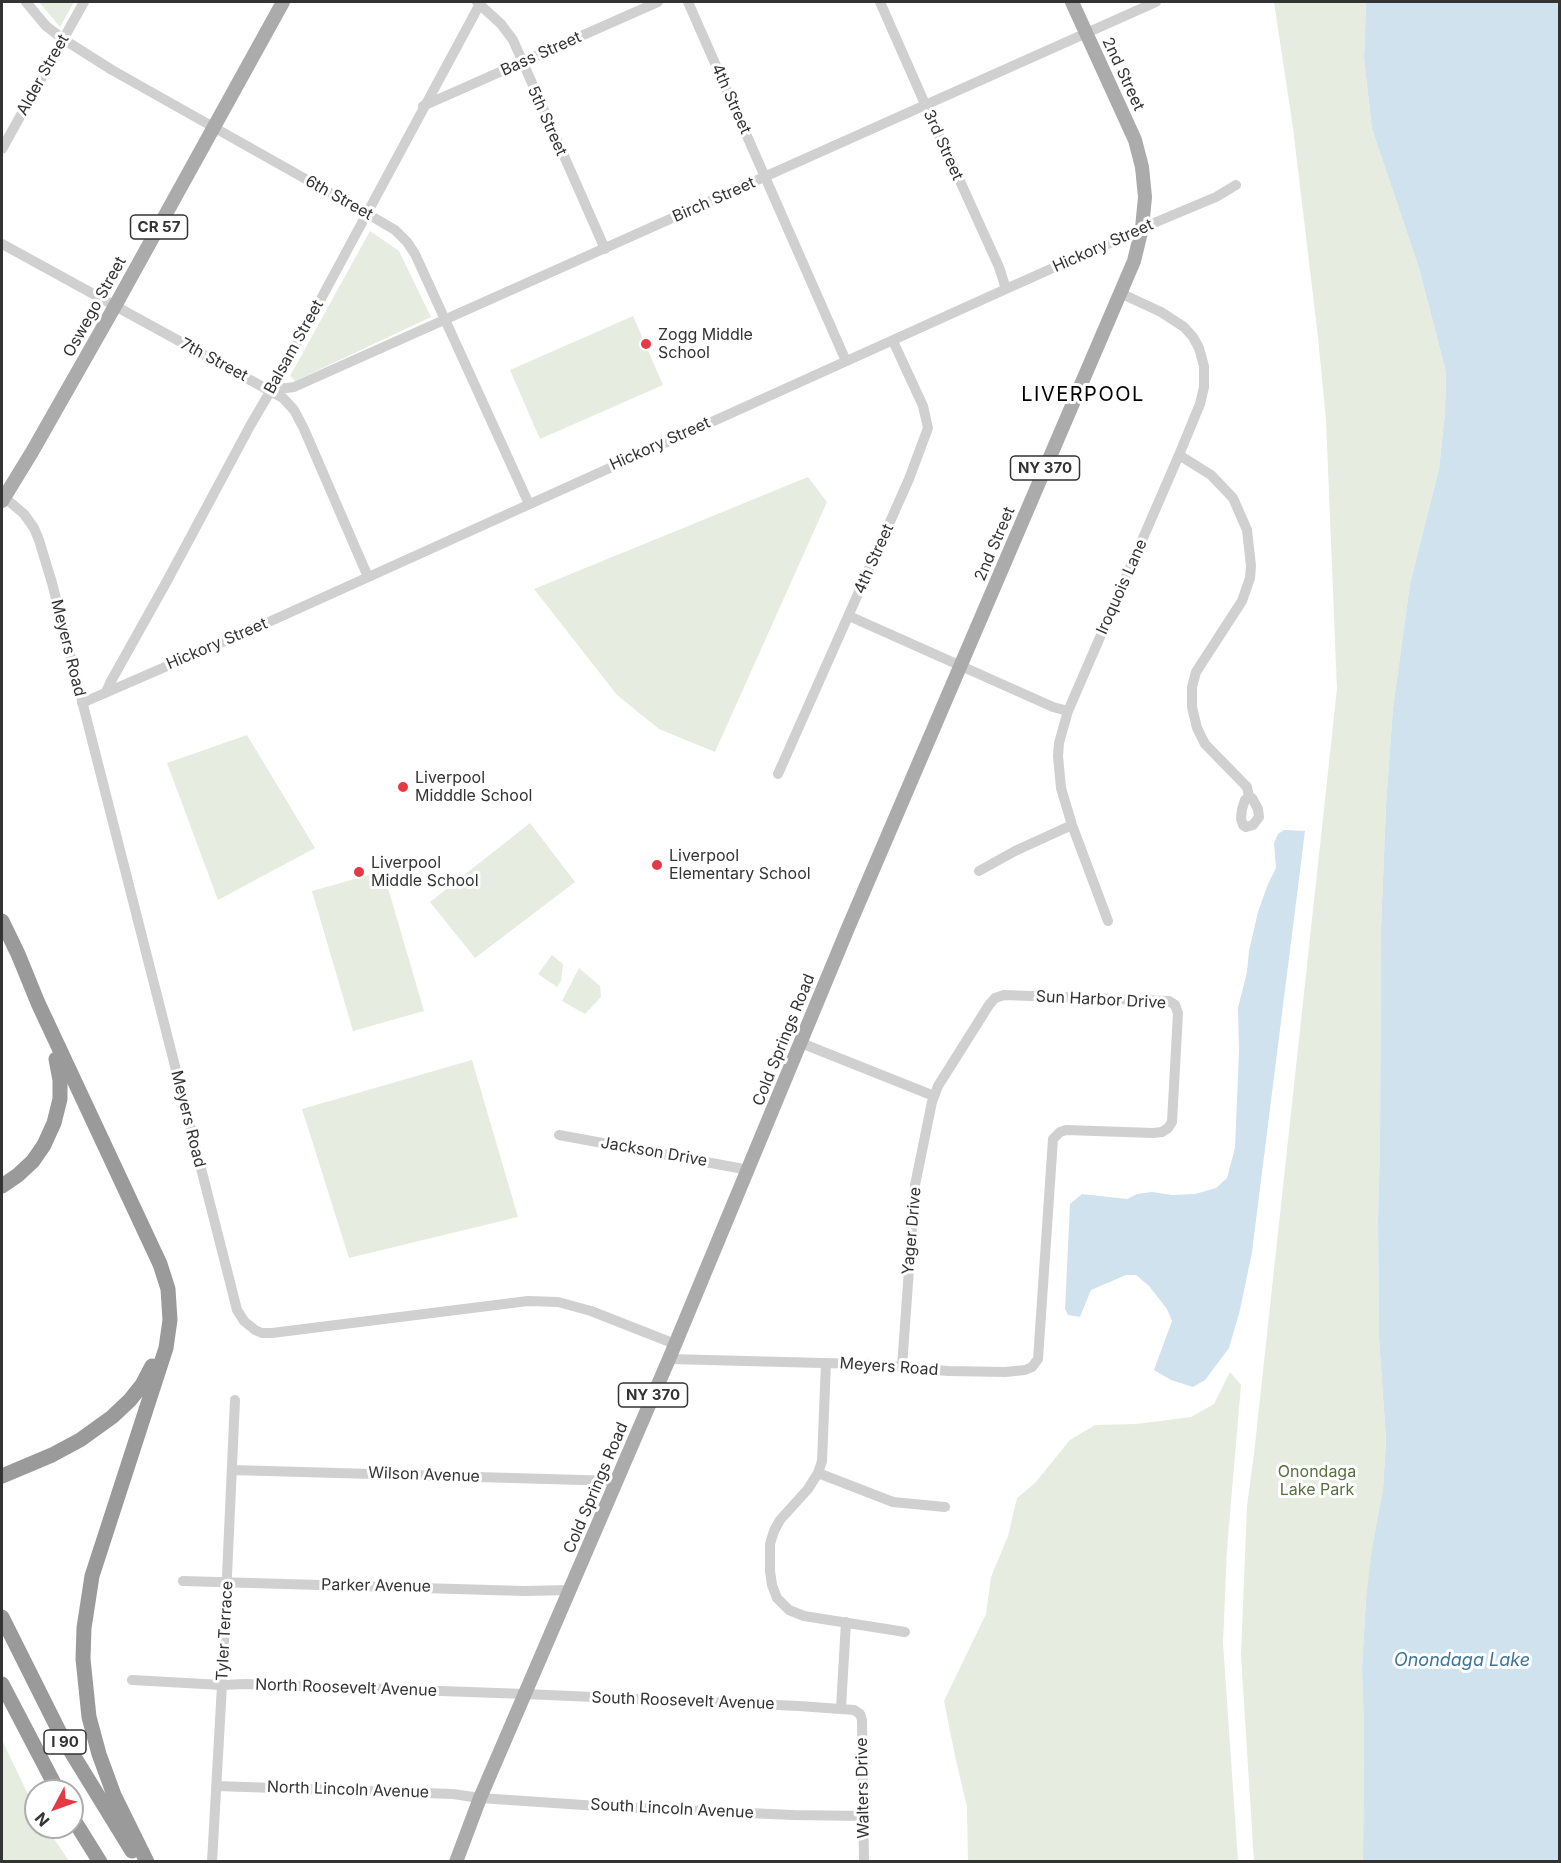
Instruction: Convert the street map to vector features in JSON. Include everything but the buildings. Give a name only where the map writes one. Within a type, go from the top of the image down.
[{"type":"highway","points":[[2,921],[160,1264],[168,1289],[170,1320],[166,1348],[93,1576],[84,1628],[83,1659],[89,1717],[99,1754],[114,1794],[147,1862]]},
{"type":"highway","points":[[2,932],[20,980],[148,1255],[158,1280],[163,1311],[161,1340],[154,1363],[142,1385],[130,1400],[112,1417],[80,1440],[52,1455],[2,1476]]},
{"type":"highway","points":[[2,1185],[18,1175],[33,1161],[54,1124],[60,1099],[60,1080],[56,1059]]},
{"type":"highway","points":[[2,1483],[50,1463],[94,1438],[119,1420],[143,1397],[158,1373]]},
{"type":"highway","name":"I 90","points":[[2,1617],[62,1737],[139,1862]]},
{"type":"highway","name":"I 90","points":[[2,1684],[52,1779]]},
{"type":"highway","points":[[84,1837],[99,1862]]},
{"type":"main road","name":"Oswego Street","points":[[3,499],[115,306],[283,2]]},
{"type":"main road","name":"2nd Street","points":[[848,928],[1134,261],[1143,228],[1145,197],[1142,167],[1135,140],[1072,2]]},
{"type":"main road","name":"Cold Springs Road","points":[[456,1862],[480,1798],[749,1170],[848,928]]},
{"type":"street","name":"6th Street","points":[[26,2],[46,26],[112,70],[395,230],[415,254],[529,504]]},
{"type":"street","name":"Alder Street","points":[[2,149],[84,2]]},
{"type":"street","name":"5th Street","points":[[480,2],[513,40],[605,249]]},
{"type":"street","name":"Balsam Street","points":[[106,692],[480,2]]},
{"type":"street","name":"Bass Street","points":[[423,106],[658,2]]},
{"type":"street","name":"4th Street","points":[[688,2],[846,361]]},
{"type":"street","name":"3rd Street","points":[[880,2],[999,267],[1006,289]]},
{"type":"street","name":"Birch Street","points":[[271,390],[294,387],[1156,2]]},
{"type":"street","name":"Hickory Street","points":[[82,703],[1216,197],[1236,185]]},
{"type":"street","name":"7th Street","points":[[2,244],[283,398],[294,410],[368,577]]},
{"type":"street","name":"Iroquois Lane","points":[[1108,921],[1072,825],[1061,788],[1058,756],[1062,730],[1068,711],[1179,455],[1200,404],[1204,387],[1204,366],[1193,337],[1184,327],[1161,312],[1120,293]]},
{"type":"street","name":"4th Street","points":[[778,774],[909,479],[928,428],[923,406],[893,340]]},
{"type":"street","points":[[1179,455],[1211,475],[1233,498],[1247,531],[1250,578],[1242,601],[1196,672],[1192,687],[1192,707],[1197,728],[1205,744],[1247,788],[1249,797]]},
{"type":"street","name":"Meyers Road","points":[[3,499],[24,514],[39,540],[237,1310],[244,1321],[255,1330],[272,1333],[528,1301],[558,1302],[591,1311],[675,1344]]},
{"type":"street","points":[[849,616],[1053,707],[1068,711]]},
{"type":"street","points":[[979,872],[1015,851],[1072,825]]},
{"type":"street","name":"Sun Harbor Drive","points":[[934,1096],[988,1005],[995,998],[1004,995],[1169,1001],[1175,1005],[1178,1012],[1172,1122],[1168,1128],[1162,1132],[1153,1133],[1066,1130],[1053,1139],[1043,1293]]},
{"type":"street","points":[[801,1043],[934,1096]]},
{"type":"street","name":"Yager Drive","points":[[902,1367],[915,1185],[934,1096]]},
{"type":"street","name":"Jackson Drive","points":[[559,1135],[749,1170]]},
{"type":"street","name":"Meyers Road","points":[[669,1359],[825,1363],[948,1371],[1025,1370],[1038,1359],[1043,1293]]},
{"type":"street","points":[[825,1363],[822,1461],[808,1489],[780,1520],[774,1531],[770,1544],[772,1585],[777,1598],[789,1610],[804,1616],[905,1632]]},
{"type":"street","name":"Tyler Terrace","points":[[212,1862],[235,1400]]},
{"type":"street","name":"Wilson Avenue","points":[[232,1470],[617,1481]]},
{"type":"street","points":[[818,1473],[893,1502],[945,1507]]},
{"type":"street","name":"Parker Avenue","points":[[183,1581],[524,1591],[570,1590]]},
{"type":"street","points":[[841,1708],[846,1622]]},
{"type":"street","name":"North Roosevelt Avenue","points":[[132,1680],[525,1694]]},
{"type":"street","name":"South Roosevelt Avenue","points":[[525,1694],[841,1708]]},
{"type":"street","name":"Walters Drive","points":[[841,1708],[854,1710],[860,1714],[862,1720],[864,1862]]},
{"type":"street","name":"North Lincoln Avenue","points":[[216,1786],[453,1794],[480,1798]]},
{"type":"street","name":"South Lincoln Avenue","points":[[480,1798],[757,1814],[864,1816]]},
{"type":"green space","points":[[39,2],[74,2],[60,27]]},
{"type":"green space","name":"Onondaga Lake Park","points":[[1274,2],[1366,2],[1364,59],[1372,129],[1419,268],[1446,372],[1445,413],[1439,469],[1410,584],[1393,708],[1386,805],[1381,928],[1378,1218],[1379,1338],[1386,1440],[1383,1490],[1366,1598],[1362,1668],[1363,1861],[1254,1862],[1241,1655],[1247,1506],[1337,689],[1326,420],[1293,128]]},
{"type":"green space","points":[[370,231],[399,251],[431,317],[295,381],[290,376]]},
{"type":"green space","points":[[633,316],[663,385],[540,439],[510,370]]},
{"type":"green space","points":[[808,477],[827,502],[715,752],[659,729],[617,695],[534,589]]},
{"type":"green space","points":[[247,735],[315,848],[218,900],[167,763]]},
{"type":"green space","points":[[530,823],[575,882],[475,958],[430,902]]},
{"type":"green space","points":[[383,871],[424,1011],[353,1031],[312,891]]},
{"type":"green space","points":[[552,955],[563,964],[561,981],[557,987],[538,974]]},
{"type":"green space","points":[[579,968],[600,986],[601,997],[585,1014],[562,1001]]},
{"type":"green space","points":[[472,1060],[518,1217],[349,1258],[302,1109]]},
{"type":"green space","points":[[1230,1372],[1241,1385],[1227,1549],[1223,1643],[1238,1861],[968,1861],[967,1807],[944,1701],[986,1614],[991,1577],[1008,1536],[1017,1498],[1035,1483],[1070,1440],[1095,1425],[1136,1424],[1191,1417],[1214,1404]]},
{"type":"green space","points":[[2,1740],[24,1786],[24,1839],[54,1839],[69,1861],[2,1861]]},
{"type":"water","name":"Onondaga Lake","points":[[1366,2],[1559,2],[1559,1861],[1363,1861],[1362,1668],[1366,1598],[1383,1490],[1386,1440],[1379,1338],[1378,1218],[1381,928],[1386,805],[1393,708],[1410,584],[1439,469],[1445,413],[1446,372],[1419,268],[1372,129],[1364,59]]},
{"type":"water","points":[[1284,830],[1305,831],[1252,1252],[1240,1310],[1229,1348],[1205,1380],[1193,1387],[1171,1380],[1154,1370],[1172,1321],[1167,1309],[1149,1286],[1136,1275],[1126,1275],[1091,1290],[1080,1317],[1068,1315],[1065,1309],[1070,1204],[1082,1194],[1127,1199],[1137,1194],[1152,1192],[1172,1195],[1195,1194],[1216,1188],[1227,1178],[1235,1148],[1239,1051],[1238,1008],[1258,912],[1276,868],[1274,843],[1278,834]]},
{"type":"place","name":"Zogg Middle School","points":[[646,344]]},
{"type":"place","name":"Liverpool Midddle School","points":[[403,787]]},
{"type":"place","name":"Liverpool Elementary School","points":[[657,865]]},
{"type":"place","name":"Liverpool Middle School","points":[[359,872]]},
{"type":"district","name":"LIVERPOOL","points":[[1083,395]]}]
